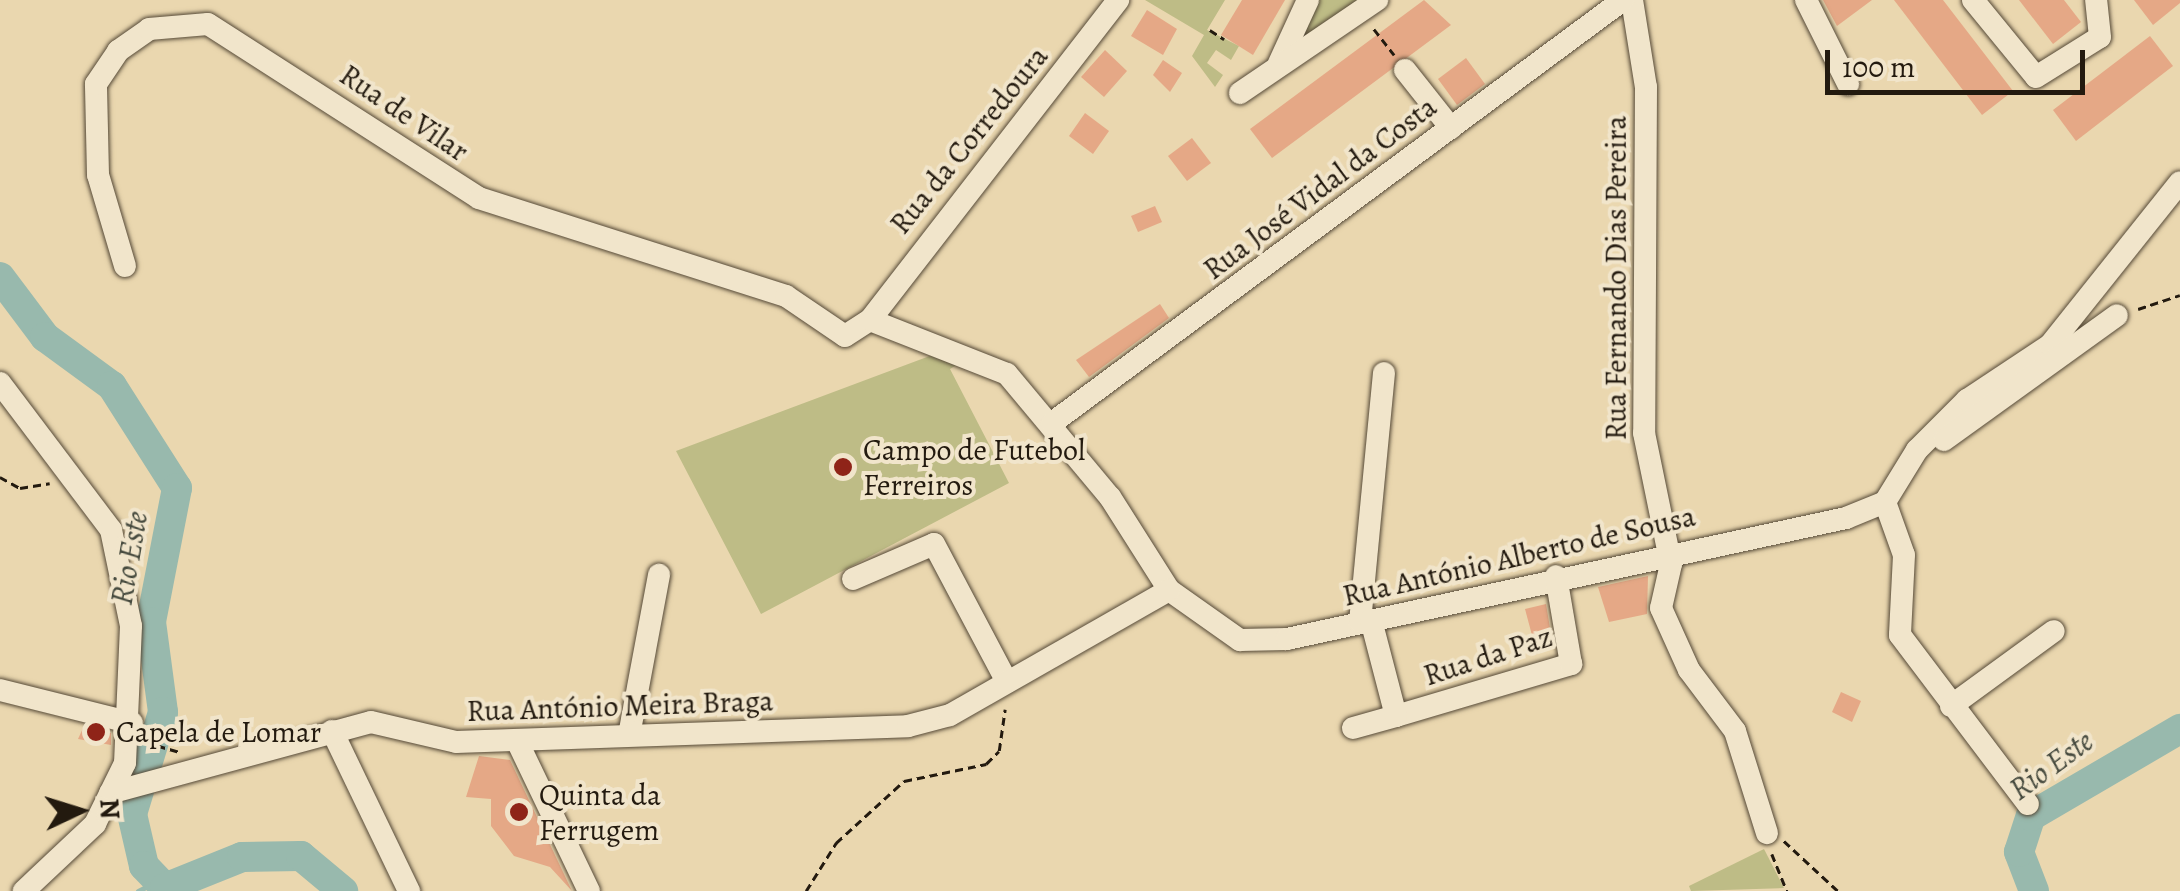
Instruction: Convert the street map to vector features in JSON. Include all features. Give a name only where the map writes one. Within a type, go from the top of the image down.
[{"type":"street","name":"Rua da Corredoura","points":[[870,320],[1118,0]]},
{"type":"street","points":[[1240,93],[1279,63],[1308,0]]},
{"type":"street","name":"Rua José Vidal da Costa","points":[[1052,423],[1451,128],[1596,7],[1623,0]]},
{"type":"street","name":"Rua Fernando Dias Pereira","points":[[1632,0],[1646,87],[1644,433],[1669,554]]},
{"type":"street","points":[[1806,0],[1848,84]]},
{"type":"street","points":[[1973,0],[2036,77],[2100,37],[2096,0]]},
{"type":"street","points":[[1279,63],[1298,60],[1372,10]]},
{"type":"street","name":"Rua de Vilar","points":[[126,266],[98,175],[96,84],[149,29],[208,24],[479,198],[748,292],[786,296],[845,336],[870,320]]},
{"type":"street","points":[[1404,68],[1451,128]]},
{"type":"street","points":[[2028,804],[1900,635],[1904,555],[1884,502],[1926,442],[2050,345],[2180,182]]},
{"type":"street","points":[[1926,442],[1944,440],[2028,387],[2118,315]]},
{"type":"street","points":[[870,320],[981,358],[1052,423],[1173,593]]},
{"type":"street","points":[[1366,621],[1384,374]]},
{"type":"street","points":[[0,384],[111,530],[127,573],[137,732],[115,792],[95,824],[24,891]]},
{"type":"street","name":"Rua António Alberto de Sousa","points":[[1173,593],[1240,640],[1366,621],[1884,502]]},
{"type":"street","points":[[854,579],[934,544],[1007,682]]},
{"type":"street","points":[[1669,554],[1661,608],[1689,670],[1736,731],[1766,829]]},
{"type":"street","points":[[630,730],[659,575]]},
{"type":"street","name":"Rua da Paz","points":[[1353,728],[1570,664],[1556,576]]},
{"type":"street","name":"Rua António Meira Braga","points":[[115,792],[164,782],[371,722],[456,742],[518,742],[630,730],[908,726],[1007,682],[1173,593]]},
{"type":"street","name":"Rua da Paz","points":[[1366,621],[1396,716]]},
{"type":"street","points":[[1951,706],[2054,631]]},
{"type":"street","points":[[0,690],[137,732]]},
{"type":"street","points":[[332,732],[408,891]]},
{"type":"street","points":[[518,742],[589,891]]},
{"type":"path","points":[[1372,10],[1404,68]]},
{"type":"path","points":[[1210,30],[1224,38]]},
{"type":"path","points":[[2118,315],[2180,295]]},
{"type":"path","points":[[0,477],[20,488],[68,472]]},
{"type":"path","points":[[806,891],[836,843],[904,781],[976,768],[1000,751],[1007,682]]},
{"type":"path","points":[[137,732],[175,751]]},
{"type":"path","points":[[1766,829],[1787,891]]},
{"type":"path","points":[[1766,829],[1838,891]]},
{"type":"shaded area","points":[[1145,0],[1225,0],[1207,30],[1239,46],[1231,60],[1216,50],[1207,63],[1223,75],[1215,87],[1192,56],[1204,35]]},
{"type":"shaded area","points":[[1314,0],[1368,0],[1297,50]]},
{"type":"shaded area","name":"Campo de Futebol Ferreiros","points":[[943,351],[963,361],[950,369],[1009,483],[761,614],[676,451]]},
{"type":"shaded area","points":[[1764,849],[1784,888],[1691,891],[1689,886]]},
{"type":"building","points":[[1242,0],[1285,0],[1253,55],[1221,35]]},
{"type":"building","points":[[1424,0],[1451,25],[1272,158],[1250,129]]},
{"type":"building","points":[[1823,0],[1872,0],[1837,26]]},
{"type":"building","points":[[1894,0],[1943,0],[2013,91],[1982,115]]},
{"type":"building","points":[[2019,0],[2064,0],[2081,22],[2053,44]]},
{"type":"building","points":[[2134,0],[2180,0],[2180,3],[2153,25]]},
{"type":"building","points":[[1147,10],[1177,29],[1163,55],[1131,36]]},
{"type":"building","points":[[2150,36],[2173,66],[2076,141],[2053,110]]},
{"type":"building","points":[[1105,50],[1127,71],[1104,97],[1081,77]]},
{"type":"building","points":[[1466,58],[1485,84],[1457,105],[1438,79]]},
{"type":"building","points":[[1163,60],[1182,73],[1170,92],[1153,75]]},
{"type":"building","points":[[1085,113],[1109,131],[1093,154],[1069,136]]},
{"type":"building","points":[[1192,138],[1211,163],[1187,181],[1168,156]]},
{"type":"building","points":[[1155,206],[1162,222],[1138,232],[1131,216]]},
{"type":"building","points":[[1160,304],[1169,318],[1089,377],[1076,360]]},
{"type":"building","points":[[1648,576],[1647,614],[1609,622],[1598,587]]},
{"type":"building","points":[[1546,604],[1551,634],[1533,639],[1525,609]]},
{"type":"building","points":[[1841,692],[1861,701],[1852,722],[1832,712]]},
{"type":"building","points":[[84,726],[111,733],[111,745],[78,739]]},
{"type":"building","name":"Quinta da Ferrugem","points":[[479,756],[510,760],[572,891],[550,867],[514,856],[491,826],[491,799],[466,797]]},
{"type":"waterway","name":"Rio Este","points":[[0,277],[45,337],[112,386],[177,488],[151,622],[163,712],[132,814],[144,866],[165,888],[242,857],[301,856],[343,891]]},
{"type":"waterway","name":"Rio Este","points":[[2034,891],[2019,852],[2031,816],[2180,729]]},
{"type":"waterway","points":[[138,891],[154,883]]},
{"type":"place","name":"Campo de Futebol Ferreiros","points":[[843,467]]},
{"type":"place","name":"Capela de Lomar","points":[[96,732]]},
{"type":"place","name":"Quinta da Ferrugem","points":[[519,812]]}]
